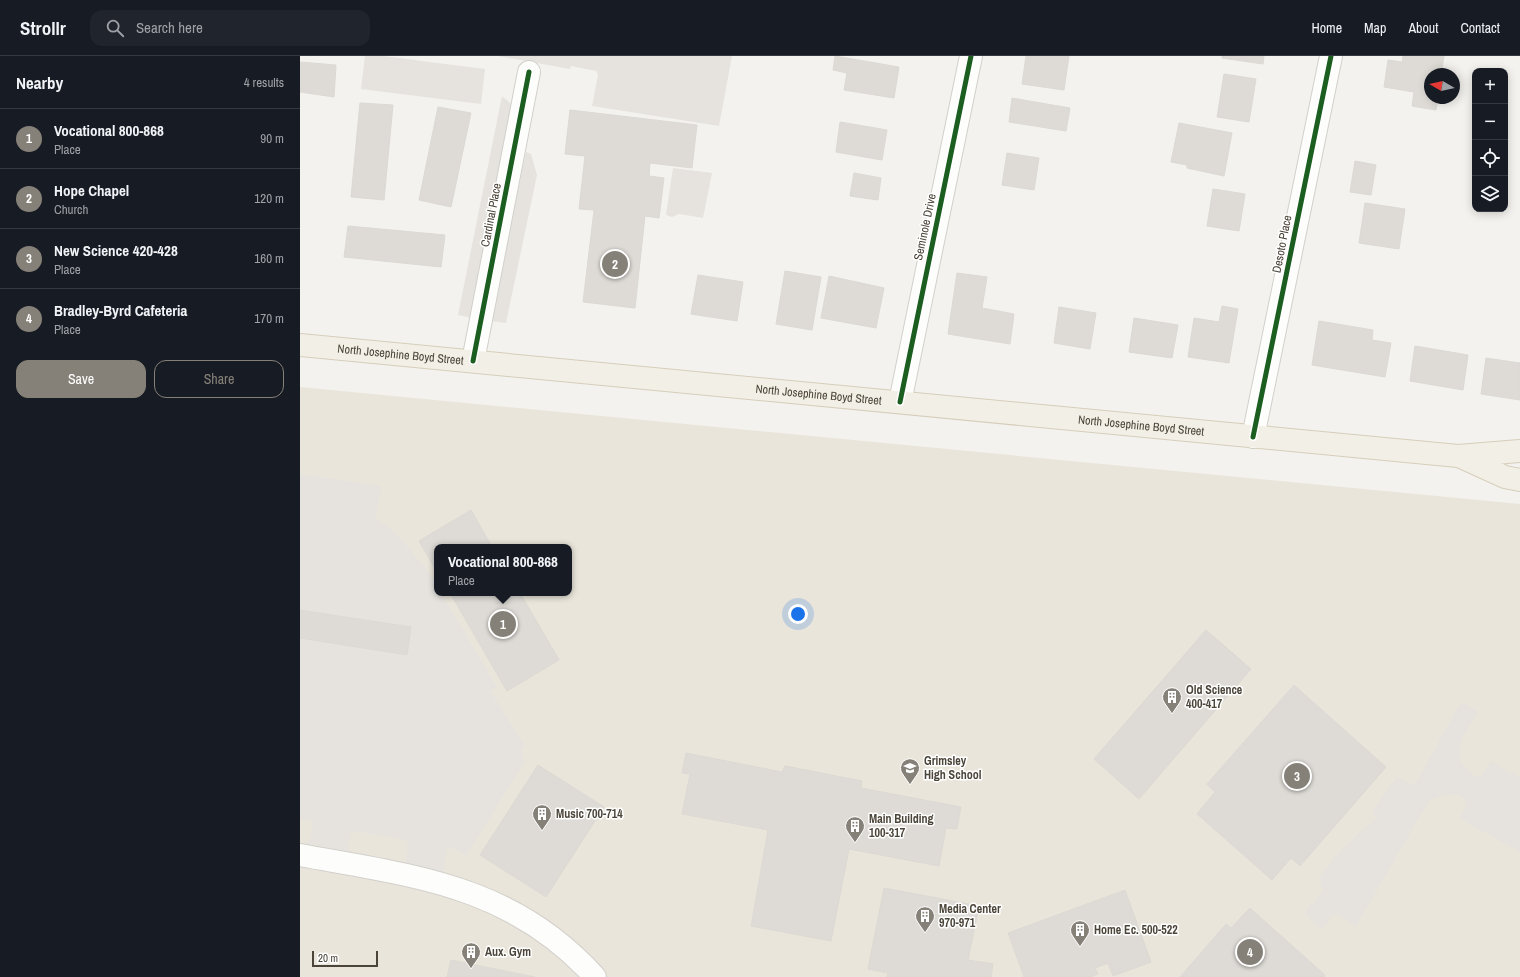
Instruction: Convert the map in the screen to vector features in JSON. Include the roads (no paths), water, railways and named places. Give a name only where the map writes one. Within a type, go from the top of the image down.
[{"type":"main road","name":"North Josephine Boyd Street","points":[[300,345],[1458,456],[1520,452]]},
{"type":"main road","name":"North Josephine Boyd Street","points":[[1458,456],[1505,477],[1520,480]]},
{"type":"street","name":"Seminole Drive","points":[[900,402],[971,56]]},
{"type":"street","name":"Desoto Place","points":[[1253,437],[1330,56]]},
{"type":"street","name":"Cardinal Place","points":[[473,361],[529,72]]},
{"type":"street","points":[[300,855],[421,878],[475,894],[503,906],[538,925],[595,977]]},
{"type":"place","name":"Hope Chapel","points":[[615,264]]},
{"type":"place","name":"Vocational 800-868","points":[[503,624]]},
{"type":"place","name":"Old Science 400-417","points":[[1172,714]]},
{"type":"place","name":"New Science 420-428","points":[[1297,776]]},
{"type":"place","name":"Grimsley High School","points":[[910,785]]},
{"type":"place","name":"Music 700-714","points":[[542,831]]},
{"type":"place","name":"Main Building 100-317","points":[[855,843]]},
{"type":"place","name":"Media Center 970-971","points":[[925,933]]},
{"type":"place","name":"Home Ec. 500-522","points":[[1080,947]]},
{"type":"place","name":"Bradley-Byrd Cafeteria","points":[[1250,952]]},
{"type":"place","name":"Aux. Gym","points":[[471,969]]}]
